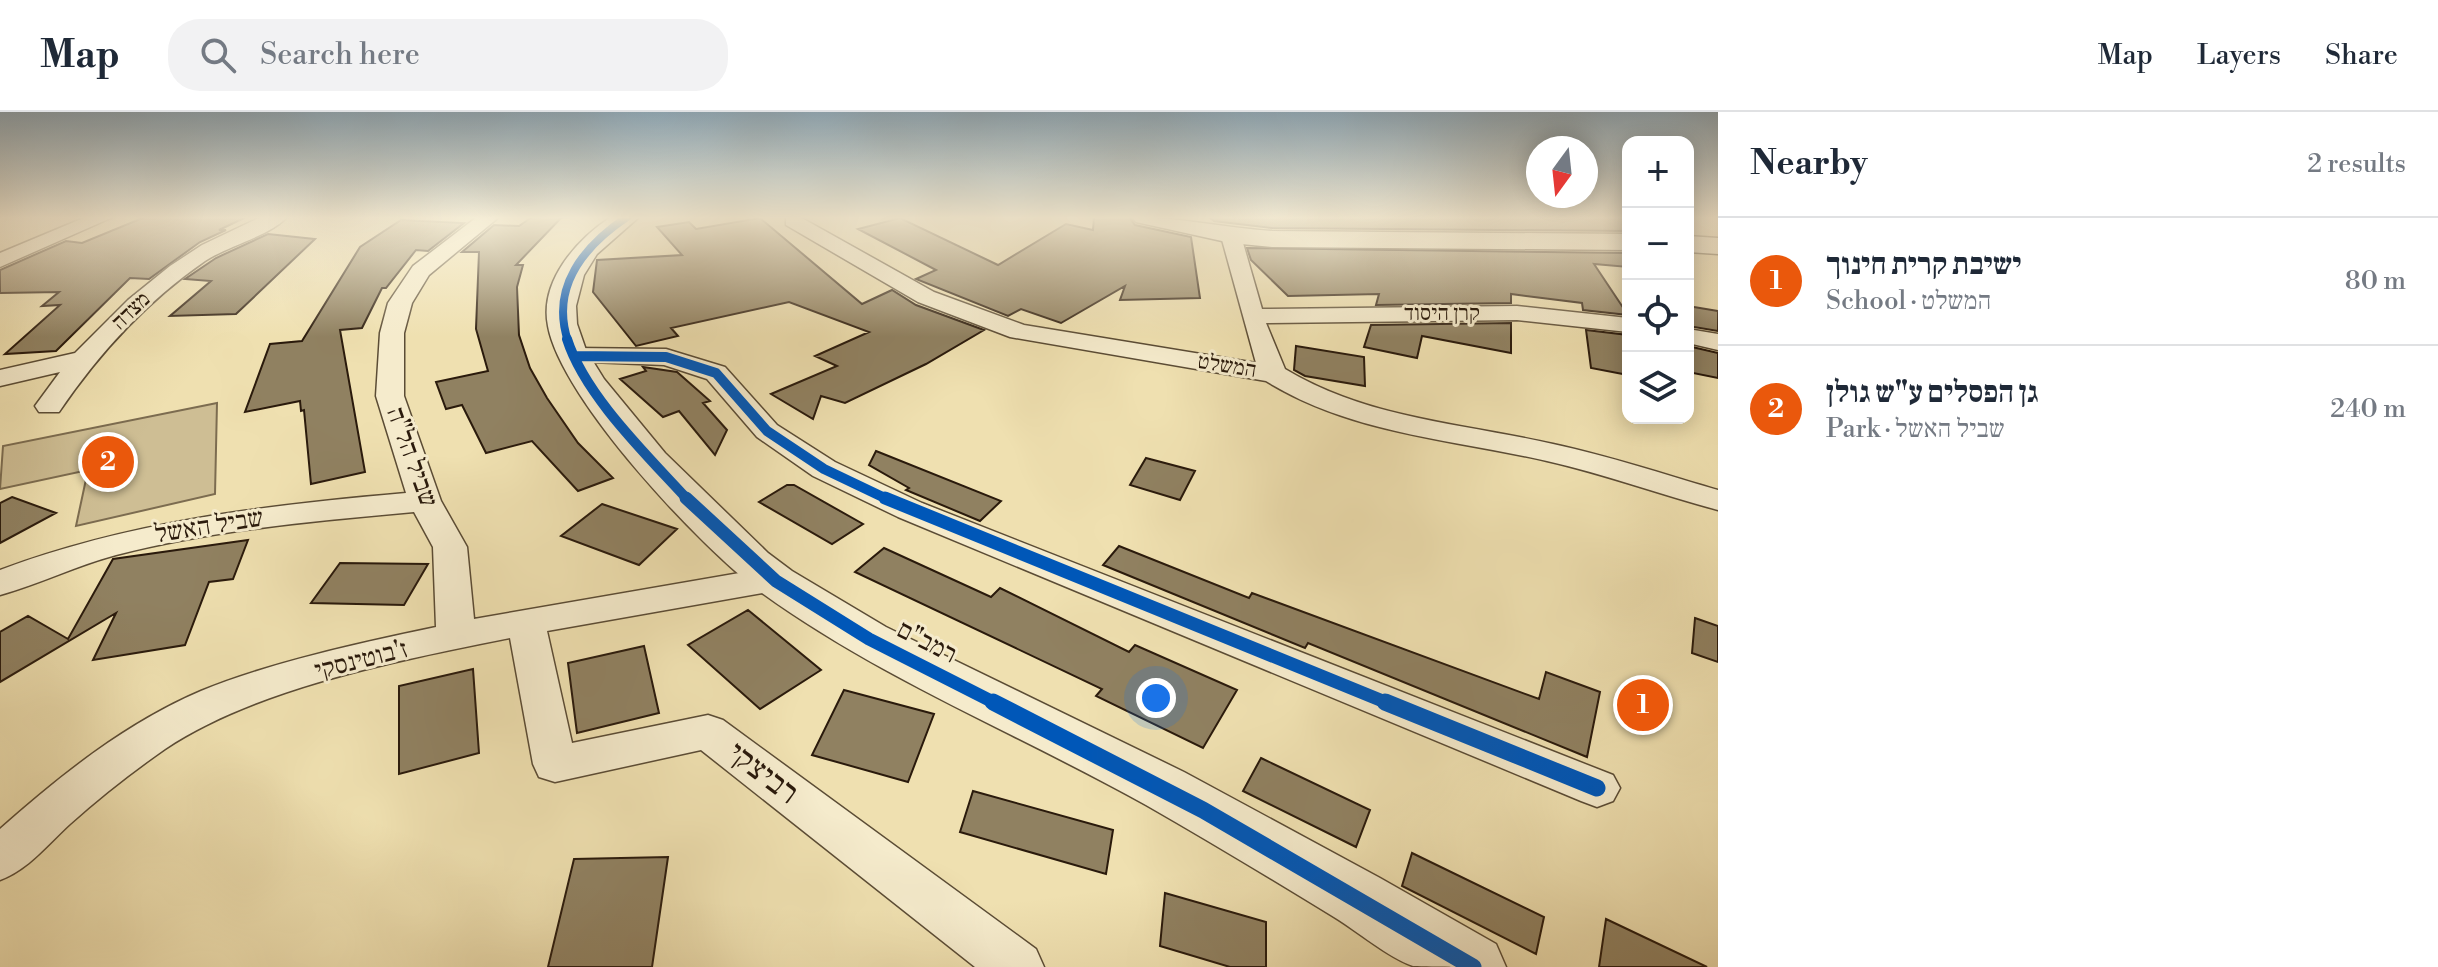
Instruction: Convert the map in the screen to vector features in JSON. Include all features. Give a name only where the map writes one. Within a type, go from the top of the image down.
[{"type":"street","name":"מצדה","points":[[49,406],[80,360],[154,289],[199,257]]},
{"type":"street","name":"שביל הל\"ה","points":[[439,257],[421,271],[400,303],[392,333],[390,396],[425,501],[450,547],[456,637]]},
{"type":"street","name":"רמב\"ם","points":[[578,257],[567,274],[562,326],[574,356],[613,417],[706,515],[774,579],[877,642],[1162,787],[1333,882],[1473,967]]},
{"type":"street","name":"המשלט","points":[[856,257],[926,297],[1019,332],[1274,374],[1323,401],[1359,412],[1554,453],[1718,500]]},
{"type":"street","points":[[1237,257],[1255,316],[1259,344],[1274,374]]},
{"type":"street","name":"קרן היסוד","points":[[1255,316],[1517,313],[1622,324]]},
{"type":"street","points":[[1694,337],[1718,342]]},
{"type":"street","points":[[574,356],[666,357],[716,373],[767,431],[824,469],[910,510],[1597,788]]},
{"type":"street","points":[[0,378],[80,360]]},
{"type":"street","name":"שביל האשל","points":[[0,583],[116,542],[211,522],[425,501]]},
{"type":"street","name":"ז'בוטינסקי","points":[[0,859],[68,795],[113,761],[215,702],[356,659],[526,623],[774,579]]},
{"type":"street","name":"רביצקי","points":[[526,623],[555,764],[708,732],[1017,967]]},
{"type":"shaded area","points":[[217,403],[215,494],[76,526],[88,470],[0,489],[3,446]]},
{"type":"building","points":[[30,257],[179,257],[149,279],[130,278],[56,351],[5,354],[60,305],[42,306],[59,292],[0,293],[0,270]]},
{"type":"building","points":[[296,257],[236,314],[170,316],[211,281],[185,279],[216,258]]},
{"type":"building","points":[[354,257],[411,257],[386,288],[382,288],[362,328],[340,330],[365,472],[311,484],[304,410],[301,411],[300,401],[245,412],[270,344],[302,341]]},
{"type":"building","points":[[479,257],[524,257],[516,265],[523,265],[517,287],[519,335],[530,368],[578,443],[613,478],[578,491],[532,441],[486,453],[462,405],[446,409],[436,382],[488,371],[476,329]]},
{"type":"building","points":[[806,257],[862,304],[892,290],[916,305],[984,330],[926,364],[845,403],[821,396],[813,419],[771,394],[837,366],[815,356],[869,332],[789,302],[671,328],[678,336],[636,346],[593,292],[597,260]]},
{"type":"building","points":[[911,257],[981,257],[998,265],[1011,257],[1194,257],[1200,298],[1120,300],[1125,286],[1061,323],[1021,309],[1008,316],[916,279],[936,270]]},
{"type":"building","points":[[1250,257],[1622,257],[1622,266],[1594,264],[1622,306],[1622,314],[1583,310],[1582,303],[1511,294],[1511,303],[1376,305],[1379,294],[1288,296]]},
{"type":"building","points":[[1694,307],[1718,311],[1718,331],[1694,327]]},
{"type":"building","points":[[1511,323],[1511,353],[1422,336],[1417,358],[1364,347],[1371,325]]},
{"type":"building","points":[[1586,330],[1622,334],[1622,374],[1591,368]]},
{"type":"building","points":[[1296,346],[1364,357],[1365,386],[1305,376],[1294,370]]},
{"type":"building","points":[[1694,347],[1718,353],[1718,378],[1694,373]]},
{"type":"building","points":[[643,367],[677,372],[710,401],[703,403],[727,430],[715,455],[679,411],[663,417],[620,379],[646,371]]},
{"type":"building","points":[[876,451],[1001,501],[980,521],[906,490],[909,488],[869,465]]},
{"type":"building","points":[[1146,458],[1195,471],[1180,500],[1130,485]]},
{"type":"building","points":[[787,485],[794,485],[863,524],[832,544],[759,502]]},
{"type":"building","points":[[12,497],[56,513],[0,543],[0,503]]},
{"type":"building","points":[[602,504],[677,529],[639,565],[561,536]]},
{"type":"building","points":[[248,540],[233,579],[209,582],[185,645],[93,660],[116,613],[0,682],[0,632],[28,616],[68,639],[113,559]]},
{"type":"building","points":[[1119,546],[1249,598],[1252,593],[1539,699],[1546,672],[1600,692],[1587,757],[1308,643],[1305,648],[1103,565]]},
{"type":"building","points":[[884,548],[991,597],[1000,588],[1129,652],[1135,645],[1237,690],[1203,748],[1096,696],[1102,689],[855,572]]},
{"type":"building","points":[[340,563],[428,564],[404,605],[311,603]]},
{"type":"building","points":[[748,610],[821,670],[760,709],[688,645]]},
{"type":"building","points":[[1695,618],[1718,626],[1718,662],[1692,653]]},
{"type":"building","points":[[644,646],[659,713],[577,733],[568,663]]},
{"type":"building","points":[[473,669],[479,753],[399,774],[399,686]]},
{"type":"building","points":[[844,690],[934,714],[908,782],[812,755]]},
{"type":"building","points":[[1261,758],[1370,810],[1356,847],[1243,791]]},
{"type":"building","points":[[973,791],[1113,830],[1106,874],[960,832]]},
{"type":"building","points":[[1412,853],[1544,917],[1536,954],[1402,886]]},
{"type":"building","points":[[668,857],[652,967],[548,967],[574,859]]},
{"type":"building","points":[[1165,893],[1266,922],[1266,967],[1230,967],[1160,946]]},
{"type":"building","points":[[1606,919],[1707,967],[1599,967]]},
{"type":"cycle path","points":[[581,257],[570,275],[562,306],[562,324],[570,350],[590,383],[652,461],[722,534],[776,581],[869,639],[1116,763],[1242,831],[1473,967]]},
{"type":"cycle path","points":[[574,356],[666,357],[716,373],[767,431],[824,469],[910,510],[1597,788]]},
{"type":"place","name":"גן הפסלים ע\"ש גולן","points":[[108,462]]},
{"type":"place","name":"ישיבת קרית חינוך","points":[[1643,705]]}]
